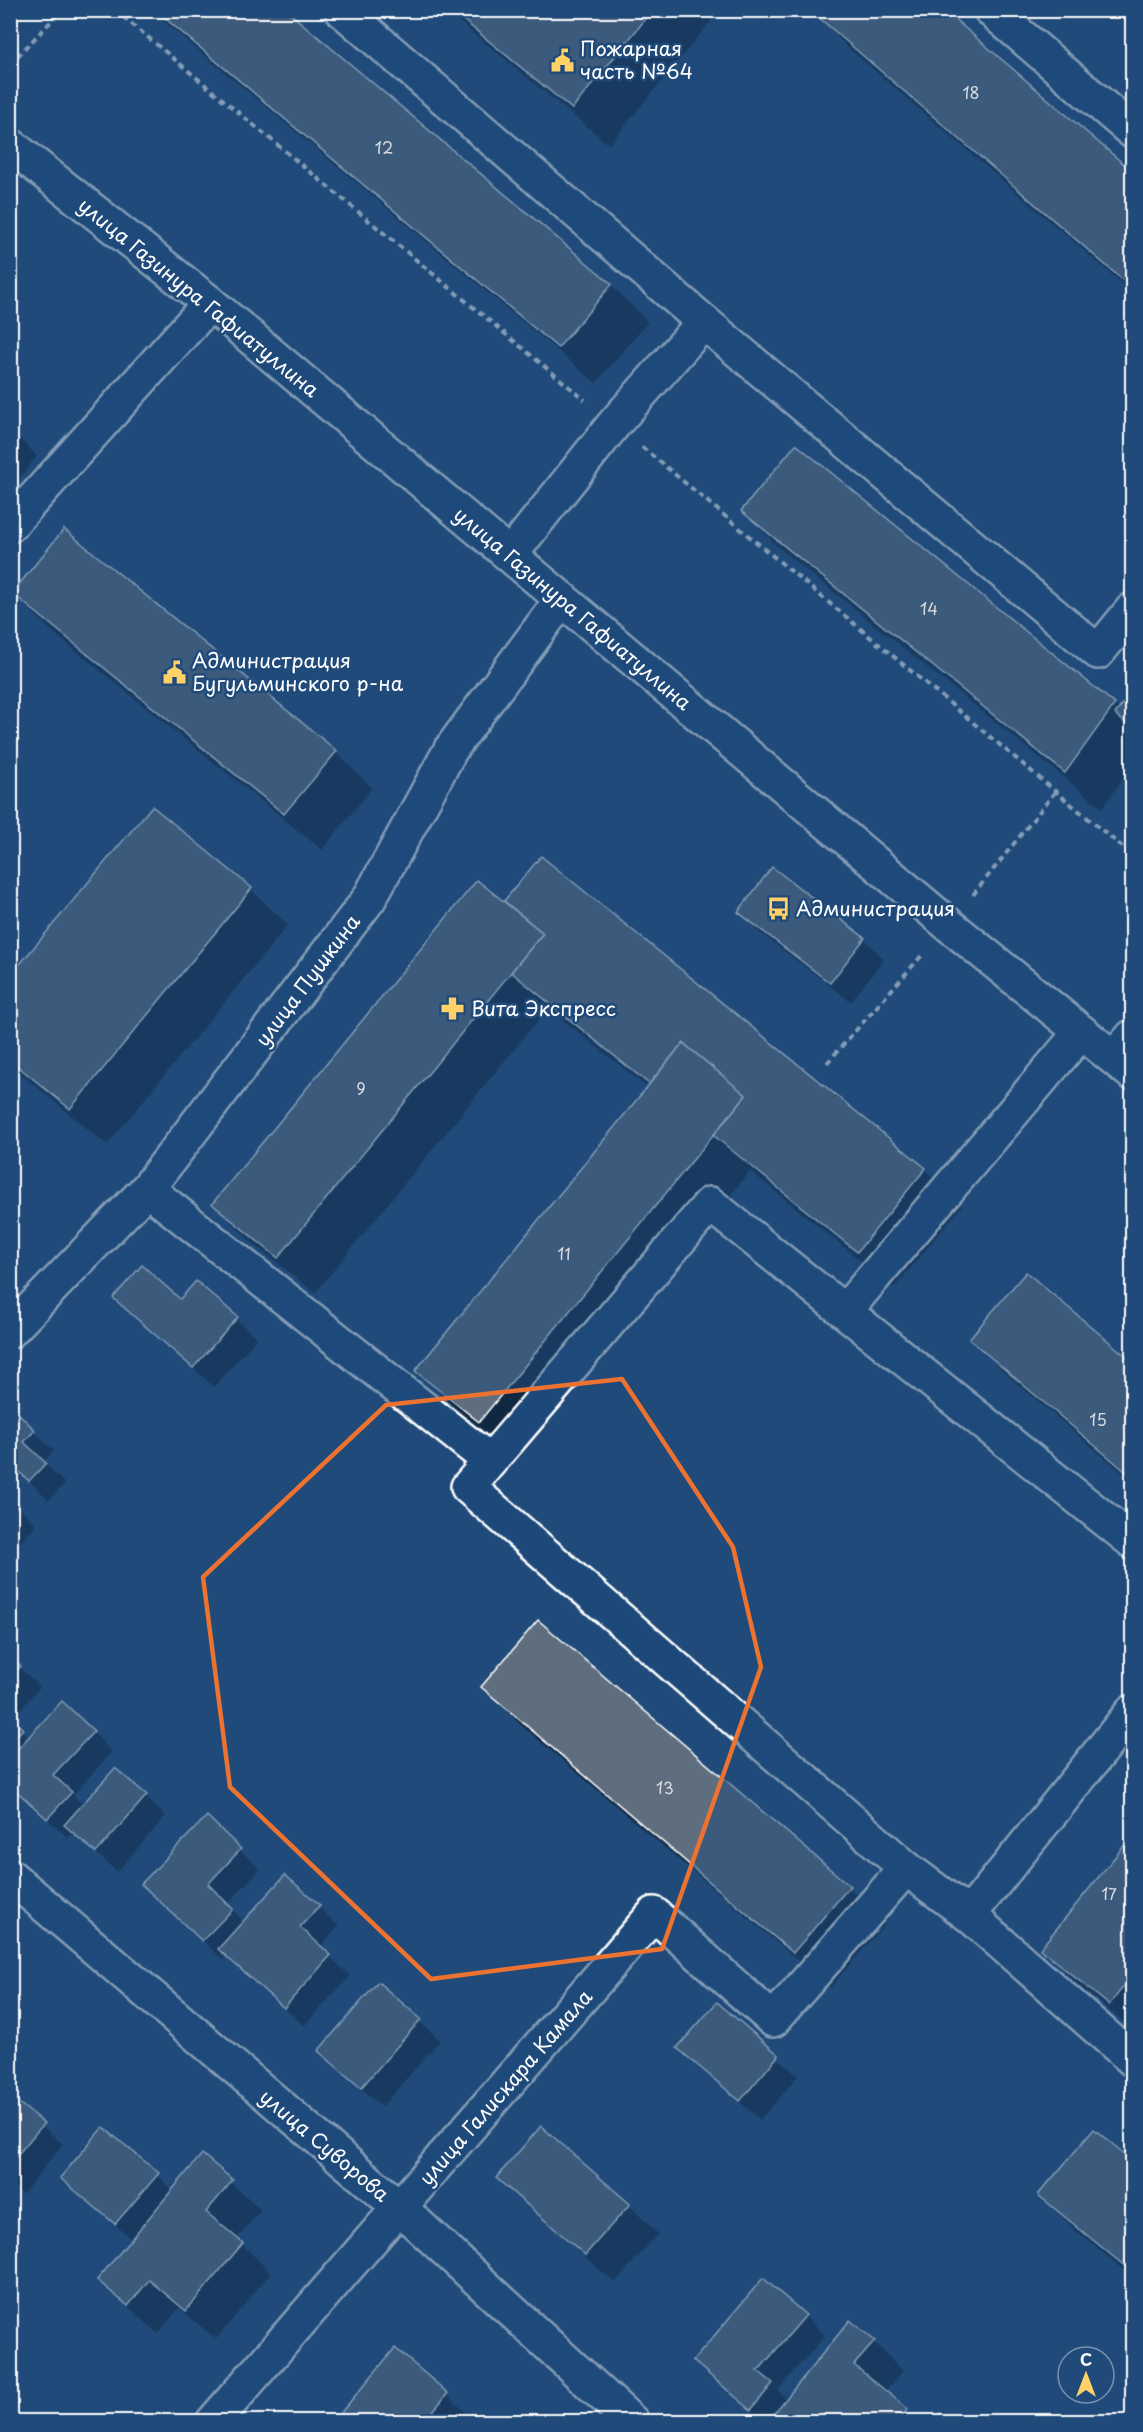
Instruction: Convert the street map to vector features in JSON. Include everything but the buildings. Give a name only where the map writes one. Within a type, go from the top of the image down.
[{"type":"street","points":[[342,10],[705,322],[1098,652],[1132,610]]},
{"type":"street","points":[[991,10],[1132,131]]},
{"type":"street","name":"улица Газинура Гафиатуллина","points":[[10,145],[210,303],[940,917],[1082,1032],[1126,1056]]},
{"type":"street","points":[[10,525],[210,303]]},
{"type":"street","points":[[510,555],[614,424],[705,322]]},
{"type":"street","name":"улица Пушкина","points":[[10,1331],[147,1189],[369,899],[451,749],[562,599]]},
{"type":"street","points":[[845,1311],[1082,1032]]},
{"type":"street","points":[[147,1189],[490,1461]]},
{"type":"street","points":[[1132,1541],[710,1204],[468,1487],[906,1868],[969,1915],[1132,2059]]},
{"type":"street","points":[[969,1915],[1132,1712]]},
{"type":"street","name":"улица Галискара Камала","points":[[213,2421],[654,1914],[773,2020],[906,1868]]},
{"type":"street","name":"улица Суворова","points":[[10,1876],[400,2208],[632,2421]]},
{"type":"path","points":[[10,64],[62,10]]},
{"type":"highlighted area","points":[[622,1379],[733,1547],[761,1667],[662,1949],[431,1979],[230,1787],[203,1577],[386,1405]]},
{"type":"place","name":"Пожарная часть №64","points":[[562,60]]},
{"type":"place","name":"Администрация Бугульминского р-на","points":[[174,672]]},
{"type":"place","name":"Администрация","points":[[778,908]]},
{"type":"place","name":"Вита Экспресс","points":[[453,1008]]}]
